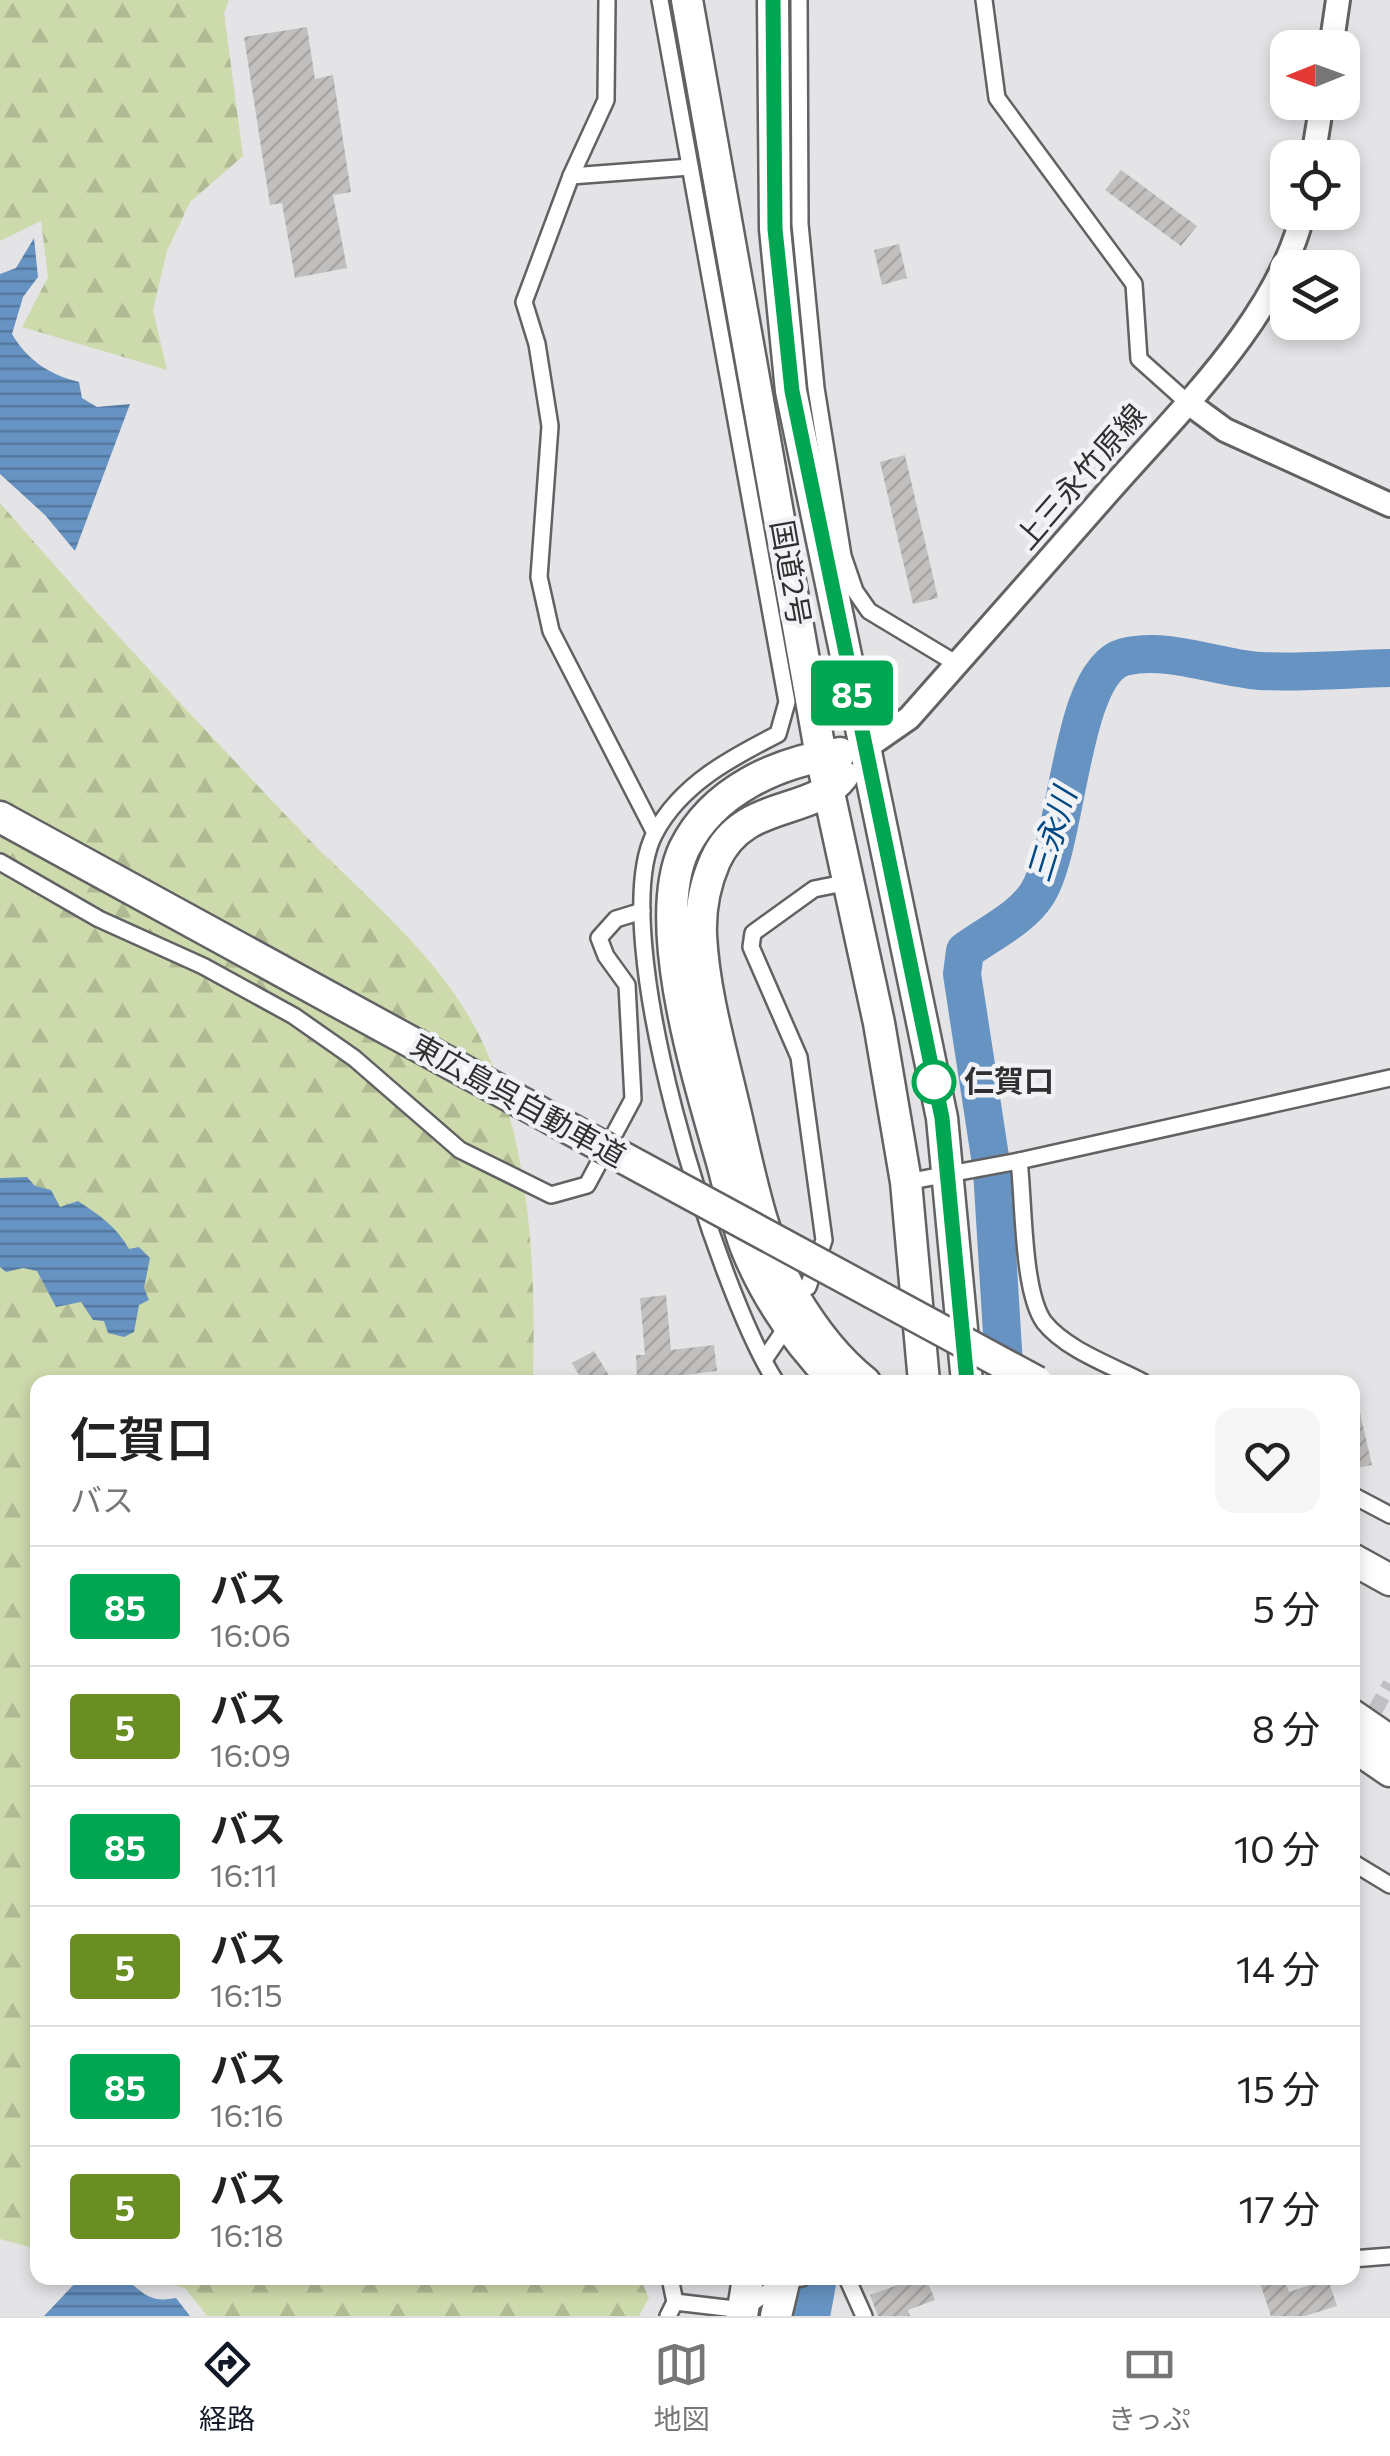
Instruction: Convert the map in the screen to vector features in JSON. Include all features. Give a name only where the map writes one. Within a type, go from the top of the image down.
[{"type":"highway","name":"国道2号","points":[[687,0],[783,598],[849,882],[906,1182],[923,1375]]},
{"type":"highway","name":"国道2号","points":[[773,0],[775,229],[792,391],[863,750],[942,1118],[966,1375]]},
{"type":"highway","points":[[829,1375],[804,1350],[772,1300],[747,1249],[708,1111],[676,974],[673,886],[684,850],[702,822],[749,780],[821,756],[863,750]]},
{"type":"highway","points":[[859,1375],[822,1338],[792,1293],[770,1237],[713,1019],[700,931],[704,892],[716,857],[739,830],[769,810],[830,792],[863,750]]},
{"type":"highway","name":"東広島呉自動車道","points":[[0,818],[1024,1375]]},
{"type":"highway","points":[[1360,1563],[1390,1580]]},
{"type":"highway","points":[[1360,1720],[1390,1741]]},
{"type":"highway","points":[[1360,1750],[1390,1771]]},
{"type":"highway","points":[[742,2313],[747,2285]]},
{"type":"highway","points":[[776,2316],[788,2285]]},
{"type":"main road","points":[[1334,30],[1338,0]]},
{"type":"main road","name":"上三永竹原線","points":[[863,750],[908,718],[1187,402],[1275,286],[1294,251],[1299,230]]},
{"type":"main road","points":[[1187,402],[1224,430],[1390,505]]},
{"type":"street","points":[[607,0],[606,100],[571,176],[524,302],[537,344],[550,426],[539,577],[551,632],[654,834]]},
{"type":"street","points":[[660,0],[690,167],[783,598],[787,702],[778,734],[704,775],[654,834],[642,910],[642,944],[658,1034],[689,1156],[726,1276],[772,1375]]},
{"type":"street","points":[[799,0],[800,224],[816,388],[843,556],[855,591],[869,611],[957,664]]},
{"type":"street","points":[[984,0],[998,98],[1134,284],[1139,359],[1187,402]]},
{"type":"street","points":[[571,176],[690,167]]},
{"type":"street","points":[[0,862],[100,920],[203,966],[294,1016],[354,1058],[460,1150],[551,1194],[588,1185],[633,1100],[627,985],[606,956],[599,938],[616,919],[642,910]]},
{"type":"street","points":[[808,1287],[824,1240],[799,1058],[751,947],[753,933],[814,888],[849,882]]},
{"type":"street","points":[[906,1182],[1020,1162],[1390,1078]]},
{"type":"street","points":[[1020,1162],[1033,1294],[1044,1322],[1069,1342],[1130,1375]]},
{"type":"street","points":[[764,1360],[781,1336]]},
{"type":"street","points":[[1360,1499],[1390,1516]]},
{"type":"street","points":[[1360,1867],[1390,1885]]},
{"type":"street","points":[[1360,2259],[1390,2256]]},
{"type":"street","points":[[672,2309],[742,2313],[781,2285]]},
{"type":"street","points":[[850,2285],[864,2316]]},
{"type":"green space","points":[[0,0],[229,0],[224,13],[243,156],[190,202],[167,251],[153,310],[167,370],[22,327],[48,277],[41,221],[0,241]]},
{"type":"green space","points":[[0,503],[222,748],[396,924],[461,1004],[496,1074],[519,1159],[531,1249],[533,1375],[30,1375],[30,2247],[0,2239]]},
{"type":"green space","points":[[173,2285],[643,2285],[649,2298],[639,2316],[207,2316],[185,2288]]},
{"type":"water","points":[[34,238],[38,277],[23,297],[12,334],[40,365],[79,382],[82,398],[97,407],[130,404],[75,551],[45,515],[0,474],[0,274],[16,268]]},
{"type":"water","points":[[27,1177],[35,1186],[51,1190],[60,1207],[78,1201],[113,1228],[129,1249],[139,1247],[150,1258],[144,1288],[149,1300],[139,1305],[134,1332],[124,1337],[108,1333],[104,1321],[93,1320],[81,1302],[56,1307],[37,1271],[23,1268],[6,1272],[0,1267],[0,1178]]},
{"type":"water","points":[[73,2285],[133,2285],[153,2298],[176,2298],[190,2316],[44,2316]]},
{"type":"building","points":[[307,27],[315,79],[333,75],[351,192],[333,195],[347,268],[295,278],[282,203],[270,205],[244,37]]},
{"type":"building","points":[[1121,170],[1197,226],[1181,246],[1105,190]]},
{"type":"building","points":[[899,244],[907,278],[882,285],[874,250]]},
{"type":"building","points":[[905,455],[938,598],[913,604],[880,462]]},
{"type":"building","points":[[666,1295],[671,1350],[714,1345],[717,1371],[637,1375],[636,1355],[645,1355],[640,1298]]},
{"type":"building","points":[[594,1351],[609,1375],[579,1375],[572,1363]]},
{"type":"building","points":[[1360,1413],[1372,1465],[1360,1467]]},
{"type":"building","points":[[898,2285],[929,2285],[935,2300],[908,2310],[910,2316],[878,2316],[870,2295]]},
{"type":"building","points":[[1261,2285],[1286,2285],[1289,2292],[1310,2285],[1330,2285],[1337,2306],[1305,2316],[1271,2316]]},
{"type":"waterway","name":"三永川","points":[[1005,1375],[992,1170],[962,974],[965,951],[1014,918],[1037,894],[1048,870],[1092,693],[1106,669],[1124,657],[1141,654],[1260,671],[1390,668]]},
{"type":"waterway","name":"三永川","points":[[811,2316],[817,2285]]},
{"type":"tunnel","points":[[1364,1730],[1390,1684]]},
{"type":"bus line","name":"85","points":[[773,0],[775,229],[792,391],[863,750],[942,1118],[966,1375]]},
{"type":"place","name":"仁賀口","points":[[934,1082]]}]
